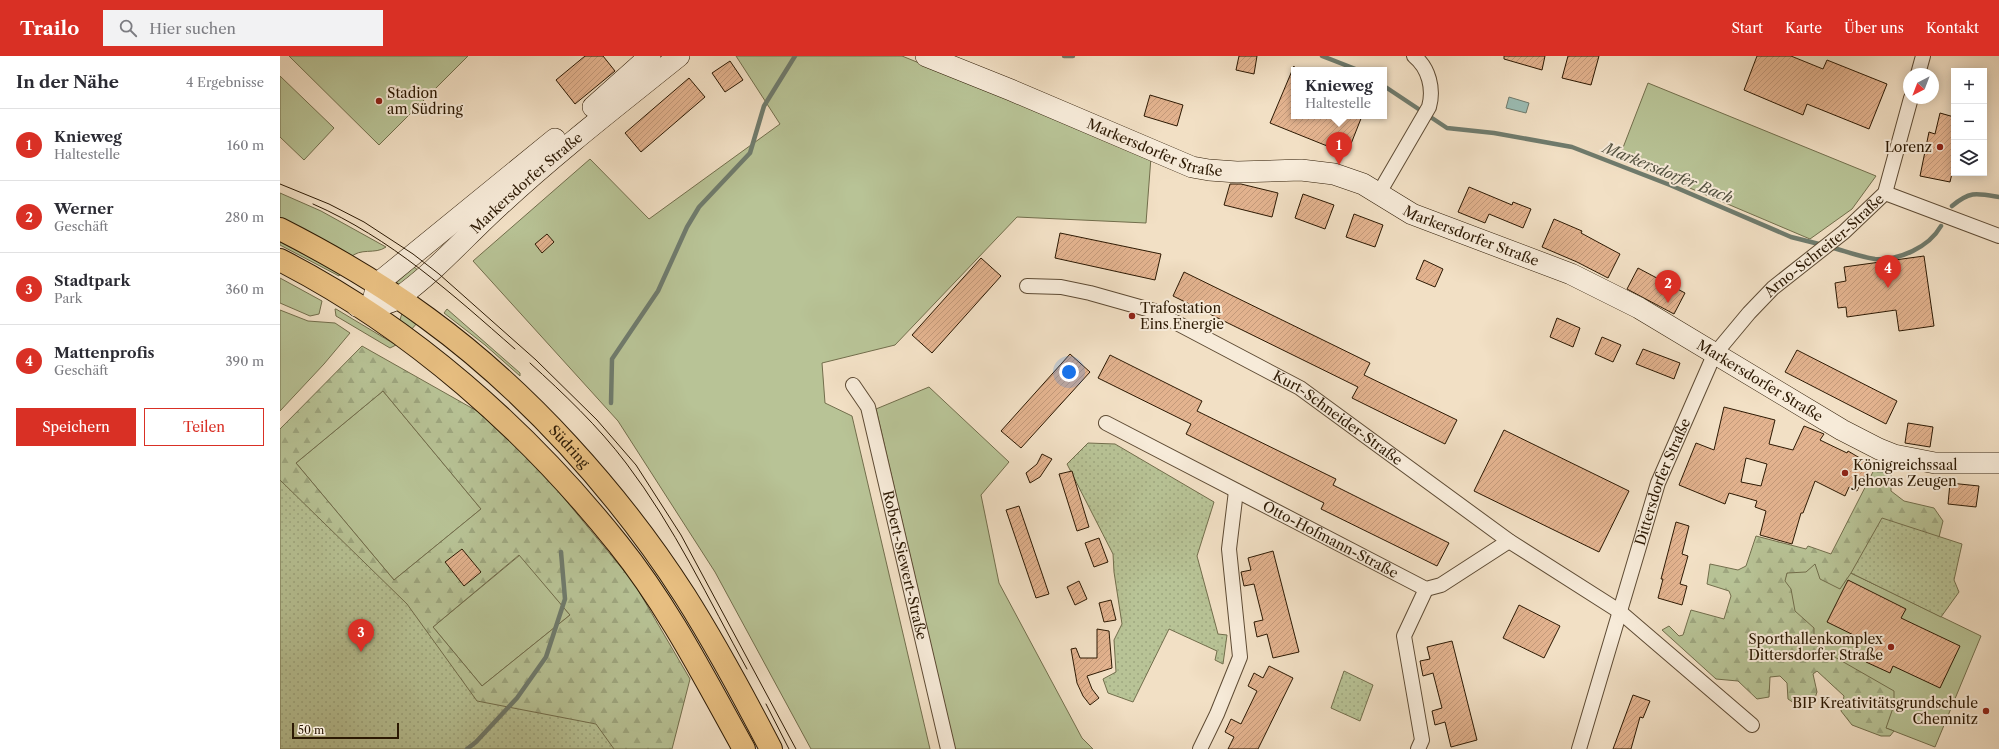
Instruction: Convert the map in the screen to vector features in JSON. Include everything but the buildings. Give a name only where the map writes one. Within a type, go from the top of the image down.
[{"type":"main road","name":"Südring","points":[[280,229],[328,254],[398,298],[436,325],[501,378],[532,408],[590,471],[636,529],[684,595],[722,658],[771,749]]},
{"type":"main road","name":"Südring","points":[[280,260],[369,311],[447,370],[484,401],[546,462],[618,544],[669,618],[744,749]]},
{"type":"street","name":"Markersdorfer Straße","points":[[377,284],[544,148],[650,56]]},
{"type":"street","name":"Markersdorfer Straße","points":[[369,311],[398,298],[439,263],[499,205],[679,56]]},
{"type":"street","name":"Markersdorfer Straße","points":[[926,56],[1011,90],[1192,167],[1209,170],[1301,170],[1334,174],[1363,184],[1412,214],[1571,274],[1639,308],[1714,355],[1842,430],[1879,449],[1894,455],[1935,463],[1999,463]]},
{"type":"street","points":[[1379,193],[1429,107],[1432,95],[1430,80],[1419,60],[1414,56]]},
{"type":"street","points":[[1920,68],[1923,56]]},
{"type":"street","name":"Arno-Schreiter-Straße","points":[[1714,355],[1749,313],[1774,288],[1834,240],[1885,193],[1909,104]]},
{"type":"street","points":[[1885,193],[1999,236]]},
{"type":"street","points":[[369,311],[377,284]]},
{"type":"street","name":"Kurt-Schneider-Straße","points":[[1027,286],[1061,287],[1090,293],[1154,311],[1300,388],[1509,541],[1619,611]]},
{"type":"street","name":"Dittersdorfer Straße","points":[[1579,749],[1658,483],[1714,355]]},
{"type":"street","name":"Robert-Siewert-Straße","points":[[853,385],[868,407],[948,749]]},
{"type":"street","name":"Otto-Hofmann-Straße","points":[[1106,423],[1426,589]]},
{"type":"street","points":[[1200,749],[1217,714],[1240,657],[1229,549],[1236,491]]},
{"type":"street","points":[[1418,749],[1422,740],[1404,636],[1426,589],[1441,585],[1509,541]]},
{"type":"street","points":[[1619,611],[1752,725]]},
{"type":"green space","name":"Stadion am Südring","points":[[289,56],[468,56],[379,145]]},
{"type":"green space","points":[[736,56],[902,56],[1151,157],[1146,223],[1017,217],[895,345],[822,363],[825,403],[852,416],[930,749],[811,749],[715,572],[618,421],[473,261],[590,159],[649,219],[780,124]]},
{"type":"green space","points":[[280,76],[334,128],[304,160],[280,137]]},
{"type":"green space","points":[[1648,83],[1876,176],[1852,209],[1810,239],[1619,158]]},
{"type":"green space","points":[[280,193],[321,211],[386,247],[377,251],[358,253],[350,258],[280,222]]},
{"type":"green space","points":[[280,238],[342,271],[339,276],[280,245]]},
{"type":"green space","points":[[414,267],[419,271],[398,286],[395,284]]},
{"type":"green space","points":[[280,278],[322,301],[319,314],[310,316],[280,303]]},
{"type":"green space","points":[[335,309],[396,345],[390,348],[336,316]]},
{"type":"green space","points":[[447,309],[520,373],[520,376],[485,345],[444,313]]},
{"type":"green space","points":[[280,310],[308,321],[335,323],[350,333],[324,364],[280,411]]},
{"type":"green space","points":[[402,313],[418,322],[410,331],[400,320]]},
{"type":"green space","points":[[362,346],[477,411],[540,469],[634,583],[690,679],[672,749],[280,749],[280,429]],"holes":[[[383,391],[481,509],[394,580],[296,463]],[[519,555],[570,615],[482,686],[433,627]]]},
{"type":"green space","points":[[929,387],[1009,462],[981,495],[999,583],[1082,738],[1093,749],[955,749],[876,409]]},
{"type":"green space","points":[[383,391],[481,509],[394,580],[296,463]]},
{"type":"green space","points":[[1088,443],[1115,444],[1214,502],[1197,556],[1218,634],[1227,635],[1223,664],[1215,660],[1217,651],[1169,629],[1133,702],[1108,693],[1103,679],[1116,672],[1114,640],[1122,624],[1114,572],[1113,554],[1067,464]]},
{"type":"green space","points":[[1877,464],[1891,468],[1891,491],[1904,501],[1934,508],[1943,521],[1939,537],[1876,585],[1851,573],[1840,589],[1820,579],[1815,564],[1806,572],[1787,573],[1785,581],[1791,589],[1795,611],[1814,628],[1814,638],[1819,648],[1894,691],[1894,705],[1886,728],[1894,731],[1890,736],[1881,736],[1852,725],[1841,711],[1844,696],[1817,671],[1813,674],[1817,692],[1814,701],[1794,703],[1788,699],[1787,683],[1780,676],[1770,677],[1769,697],[1757,699],[1738,681],[1716,679],[1662,630],[1669,626],[1679,636],[1683,635],[1691,610],[1724,619],[1731,596],[1729,591],[1707,584],[1710,564],[1738,570],[1746,566],[1756,536],[1806,549],[1808,546],[1831,554]]},
{"type":"green space","points":[[280,480],[407,604],[477,701],[596,724],[614,749],[280,749]]},
{"type":"green space","points":[[1882,518],[1962,544],[1954,580],[1959,592],[1941,617],[1851,573]]},
{"type":"green space","points":[[520,555],[570,615],[482,686],[433,627]]},
{"type":"green space","name":"Sporthallenkomplex Dittersdorfer Straße","points":[[1792,558],[1851,573],[1981,636],[1935,747],[1886,728],[1820,666],[1781,591]]},
{"type":"green space","points":[[1344,671],[1373,685],[1360,721],[1331,708]]},
{"type":"water","points":[[1509,97],[1529,103],[1526,113],[1506,108]]},
{"type":"waterway","name":"Markersdorfer Bach","points":[[611,403],[612,359],[658,291],[687,227],[699,207],[750,153],[764,106],[795,56]]},
{"type":"waterway","name":"Markersdorfer Bach","points":[[1064,56],[1073,56]]},
{"type":"waterway","name":"Markersdorfer Bach","points":[[1322,56],[1350,67]]},
{"type":"waterway","name":"Markersdorfer Bach","points":[[1387,88],[1447,128],[1494,133],[1572,147],[1670,185],[1791,237],[1823,245]]},
{"type":"waterway","name":"Markersdorfer Bach","points":[[1952,206],[1958,201],[1974,194],[1999,197]]},
{"type":"waterway","name":"Markersdorfer Bach","points":[[1830,247],[1869,258],[1894,258],[1921,246],[1936,234],[1941,226]]},
{"type":"waterway","name":"Markersdorfer Bach","points":[[467,749],[476,742],[517,698],[546,657],[565,599],[561,552]]},
{"type":"tram line","points":[[280,184],[329,204],[364,222],[413,254],[439,274],[536,360],[597,420],[636,465],[681,535],[796,749]]},
{"type":"tram line","points":[[313,204],[369,233],[395,250],[444,288],[515,349]]},
{"type":"tram line","points":[[530,363],[592,423],[626,463],[660,512],[747,669]]},
{"type":"tram line","points":[[766,704],[789,749]]},
{"type":"place","name":"Stadion am Südring","points":[[379,101]]},
{"type":"place","name":"Lorenz","points":[[1940,147]]},
{"type":"place","name":"Knieweg","points":[[1339,165]]},
{"type":"place","name":"Mattenprofis","points":[[1888,288]]},
{"type":"place","name":"Werner","points":[[1668,303]]},
{"type":"place","name":"Trafostation Eins Energie","points":[[1132,316]]},
{"type":"place","name":"Königreichssaal Jehovas Zeugen","points":[[1845,473]]},
{"type":"place","name":"Sporthallenkomplex Dittersdorfer Straße","points":[[1891,647]]},
{"type":"place","name":"Stadtpark","points":[[361,652]]},
{"type":"place","name":"BIP Kreativitätsgrundschule Chemnitz","points":[[1986,711]]}]
